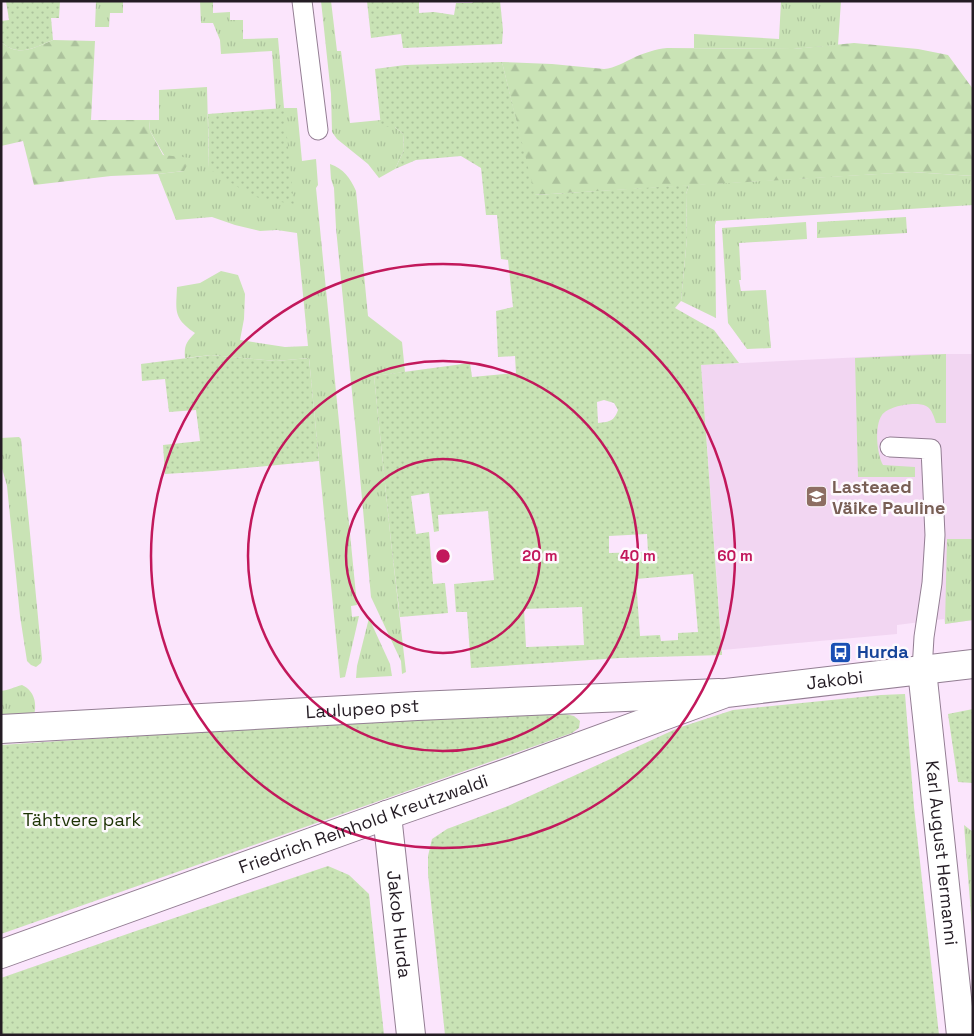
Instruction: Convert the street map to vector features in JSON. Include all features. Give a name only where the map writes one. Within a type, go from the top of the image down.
[{"type":"street","name":"Jakobi","points":[[726,693],[973,664]]},
{"type":"street","name":"Karl August Hermanni","points":[[922,670],[961,1035]]},
{"type":"street","name":"Laulupeo pst","points":[[1,729],[417,706],[726,693]]},
{"type":"street","name":"Friedrich Reinhold Kreutzwaldi","points":[[1,954],[726,693]]},
{"type":"street","name":"Jakob Hurda","points":[[387,815],[411,1035]]},
{"type":"lane","points":[[302,1],[318,130]]},
{"type":"lane","points":[[890,447],[931,449],[935,535],[932,583],[924,637],[922,670]]},
{"type":"shaded area","name":"Lasteaed Väike Pauline","points":[[924,354],[973,354],[973,620],[945,624],[944,619],[897,625],[897,634],[722,650],[701,365]]},
{"type":"green space","points":[[6,1],[60,1],[59,18],[51,18],[53,40],[27,50],[14,49],[1,42],[1,21],[9,20]]},
{"type":"green space","points":[[96,1],[123,1],[123,13],[110,13],[109,27],[95,27]]},
{"type":"green space","points":[[200,1],[213,1],[213,13],[230,12],[230,20],[243,20],[243,39],[278,38],[284,108],[297,108],[302,161],[316,159],[318,185],[316,188],[357,605],[351,606],[352,617],[359,616],[345,677],[340,678],[309,358],[276,361],[211,355],[185,358],[186,344],[195,333],[183,323],[177,313],[177,287],[200,283],[221,271],[238,275],[245,294],[244,319],[240,340],[285,347],[308,346],[297,233],[277,230],[260,231],[212,217],[176,220],[158,174],[184,171],[164,155],[150,131],[149,120],[159,120],[159,90],[207,87],[209,169],[284,109],[276,109],[272,51],[221,54],[220,40],[213,23],[201,23]]},
{"type":"green space","points":[[321,1],[331,1],[337,51],[341,51],[350,123],[381,120],[382,127],[395,127],[403,134],[404,150],[395,169],[379,178],[368,164],[337,139],[332,132],[331,94]]},
{"type":"green space","points":[[367,1],[419,1],[419,13],[434,12],[454,15],[456,3],[500,1],[503,30],[502,44],[403,48],[401,34],[371,38]]},
{"type":"green space","points":[[781,1],[841,1],[838,45],[793,49],[694,48],[694,34],[779,39]]},
{"type":"green space","points":[[53,40],[95,41],[91,120],[149,120],[150,131],[163,155],[191,158],[184,171],[111,176],[34,185],[23,141],[1,146],[1,42],[14,49],[27,50]]},
{"type":"green space","points":[[854,43],[918,49],[948,55],[973,89],[973,176],[912,172],[534,195],[502,62],[604,69],[658,49],[667,48],[793,49]]},
{"type":"green space","points":[[502,62],[535,195],[689,185],[686,194],[687,238],[681,301],[675,308],[714,330],[739,363],[701,365],[722,655],[620,658],[471,668],[467,612],[456,612],[454,584],[494,580],[488,511],[438,515],[439,531],[434,532],[429,493],[411,496],[416,534],[429,532],[433,584],[445,583],[448,613],[400,617],[374,376],[470,363],[472,377],[516,373],[515,356],[498,357],[496,311],[513,307],[508,260],[501,259],[497,215],[486,215],[481,168],[461,156],[416,160],[395,169],[404,150],[403,134],[395,127],[381,127],[375,69],[405,65]],"holes":[[[604,400],[614,403],[618,410],[615,417],[609,421],[598,423],[597,402]],[[647,534],[648,552],[609,553],[609,536]],[[693,574],[698,632],[678,633],[678,640],[661,641],[660,635],[640,636],[636,579]],[[582,607],[584,645],[526,647],[524,609]]]},
{"type":"green space","points":[[284,108],[294,204],[262,199],[249,194],[209,169],[208,114]]},
{"type":"green space","points":[[330,164],[346,174],[356,191],[368,316],[402,342],[405,372],[374,376],[406,672],[402,674],[401,661],[371,597],[336,228],[334,188]]},
{"type":"green space","points":[[912,172],[973,176],[973,205],[716,221],[716,318],[681,301],[687,238],[686,194],[689,185]]},
{"type":"green space","points":[[906,217],[907,233],[817,238],[817,222]]},
{"type":"green space","points":[[806,222],[807,239],[739,243],[741,280],[739,280],[741,291],[766,290],[771,348],[747,349],[728,323],[722,228]]},
{"type":"green space","points":[[946,354],[946,423],[936,423],[928,407],[909,404],[885,412],[878,426],[878,447],[883,465],[915,467],[915,477],[858,477],[855,358]]},
{"type":"green space","points":[[211,355],[276,361],[309,358],[319,461],[165,474],[163,445],[200,441],[196,410],[169,412],[165,379],[142,381],[141,364]]},
{"type":"green space","points":[[19,437],[21,439],[42,659],[41,663],[36,667],[27,661],[20,616],[7,486],[1,465],[1,438]]},
{"type":"green space","points":[[947,539],[973,539],[973,620],[945,624]]},
{"type":"green space","points":[[369,618],[390,664],[392,676],[356,678],[357,666]]},
{"type":"green space","points":[[22,685],[30,691],[34,698],[34,716],[1,718],[1,691]]},
{"type":"green space","points":[[905,694],[914,807],[939,1035],[445,1035],[428,874],[428,856],[432,839],[447,829],[508,806],[678,728],[733,710]]},
{"type":"green space","points":[[973,709],[973,783],[958,782],[948,714]]},
{"type":"green space","name":"Tähtvere park","points":[[472,713],[561,713],[574,716],[580,721],[579,728],[572,733],[1,934],[1,745]]},
{"type":"green space","points":[[964,825],[973,832],[973,940]]},
{"type":"green space","points":[[328,866],[349,875],[369,894],[384,1035],[1,1035],[1,978]]},
{"type":"place","name":"Lasteaed Väike Pauline","points":[[816,497]]},
{"type":"place","name":"Hurda","points":[[841,652]]}]
